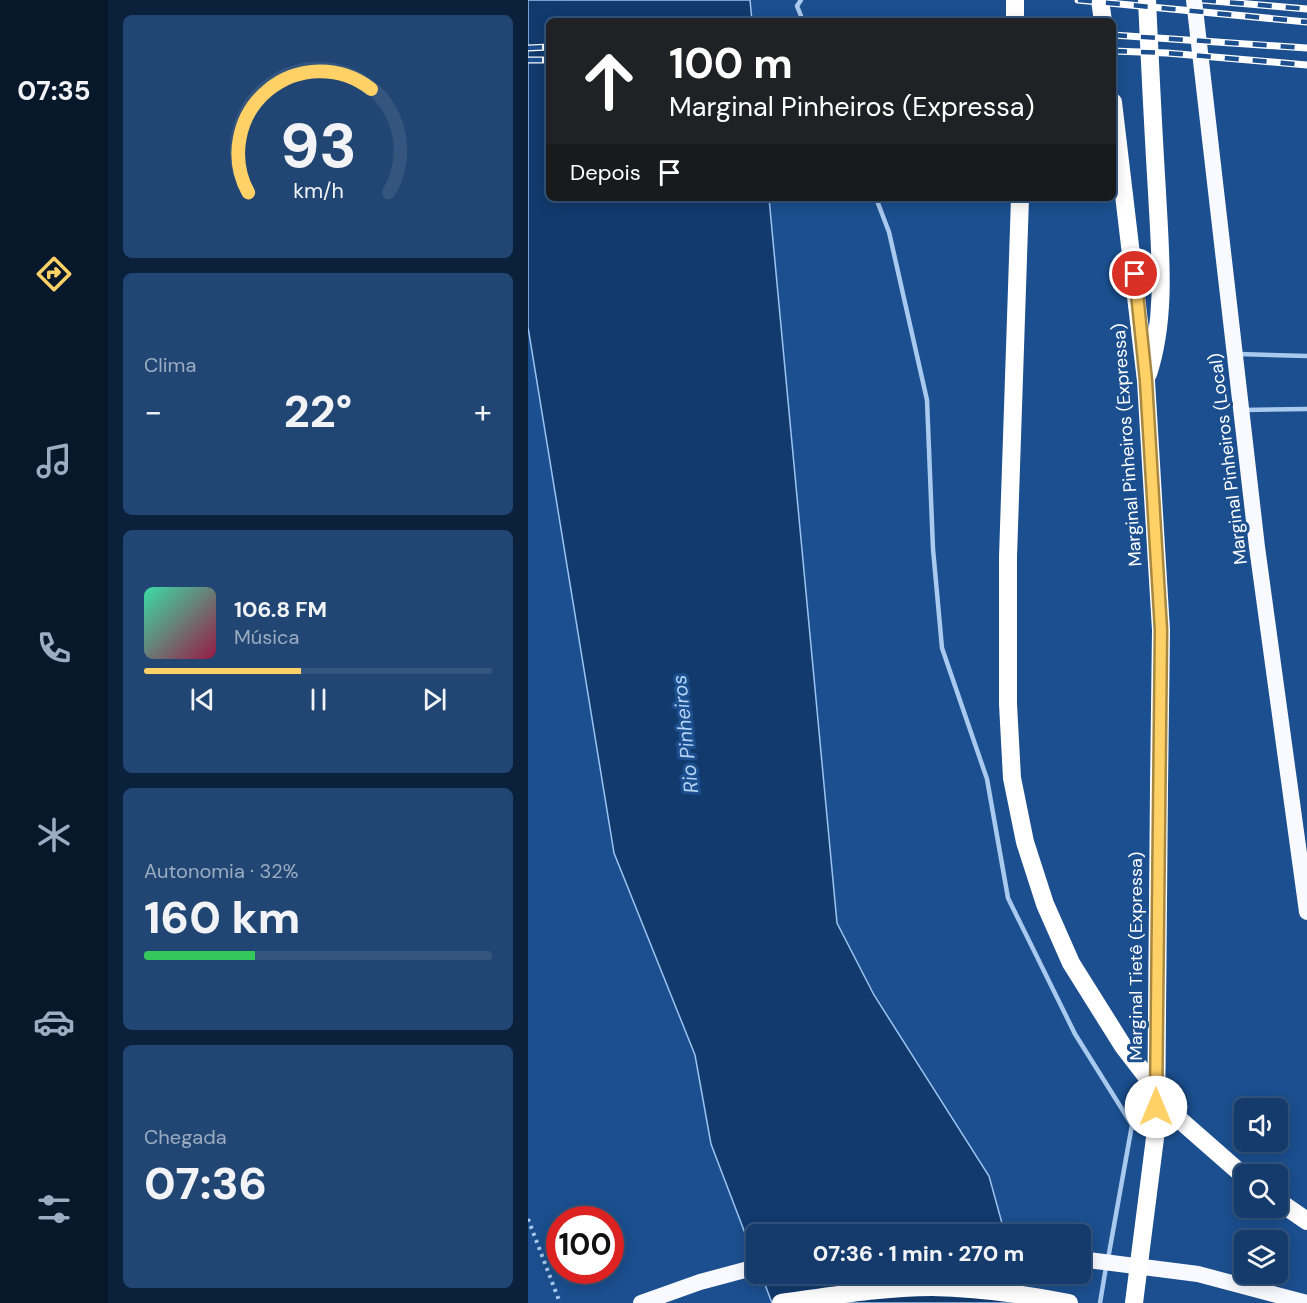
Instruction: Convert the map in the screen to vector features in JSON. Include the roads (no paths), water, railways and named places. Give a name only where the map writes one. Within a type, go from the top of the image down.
[{"type":"highway","points":[[1015,0],[1015,18]]},
{"type":"highway","points":[[1100,0],[1103,18]]},
{"type":"highway","points":[[1146,381],[1156,350],[1160,315],[1160,244],[1147,0]]},
{"type":"highway","name":"Marginal Pinheiros (Local)","points":[[1194,0],[1241,410],[1307,912]]},
{"type":"highway","name":"Marginal Pinheiros (Expressa)","points":[[1116,127],[1146,381],[1161,630],[1159,787]]},
{"type":"highway","points":[[1020,201],[1008,557],[1008,704],[1012,778],[1025,842],[1045,904],[1071,963],[1123,1047],[1180,1120],[1234,1167]]},
{"type":"highway","name":"Marginal Tietê (Expressa)","points":[[1134,1303],[1156,1130],[1159,787]]},
{"type":"highway","points":[[1288,1208],[1307,1221]]},
{"type":"highway","points":[[1091,1260],[1198,1274],[1307,1303]]},
{"type":"highway","points":[[641,1303],[700,1282],[746,1270]]},
{"type":"highway","points":[[781,1303],[849,1293],[931,1287],[1013,1292],[1069,1303]]},
{"type":"lane","points":[[801,0],[797,6],[802,18]]},
{"type":"lane","points":[[877,201],[889,232],[927,400],[933,549],[942,648],[987,779],[1008,897],[1074,1034],[1132,1125],[1100,1303]]},
{"type":"lane","points":[[1235,354],[1307,356]]},
{"type":"lane","points":[[1241,410],[1307,409]]},
{"type":"water","name":"Rio Pinheiros","points":[[528,0],[750,0],[752,18],[546,18],[546,201],[769,201],[837,923],[874,995],[989,1176],[1002,1224],[746,1224],[746,1236],[711,1144],[695,1055],[614,853],[528,327]]},
{"type":"water","points":[[765,1284],[1019,1284],[1024,1303],[772,1303]]},
{"type":"railway","points":[[1078,0],[1307,22]]},
{"type":"railway","points":[[1202,0],[1307,9]]},
{"type":"railway","points":[[1116,35],[1307,48]]},
{"type":"railway","points":[[528,48],[546,47]]},
{"type":"railway","points":[[1116,51],[1167,53],[1307,65]]},
{"type":"railway","points":[[528,60],[546,60]]}]
